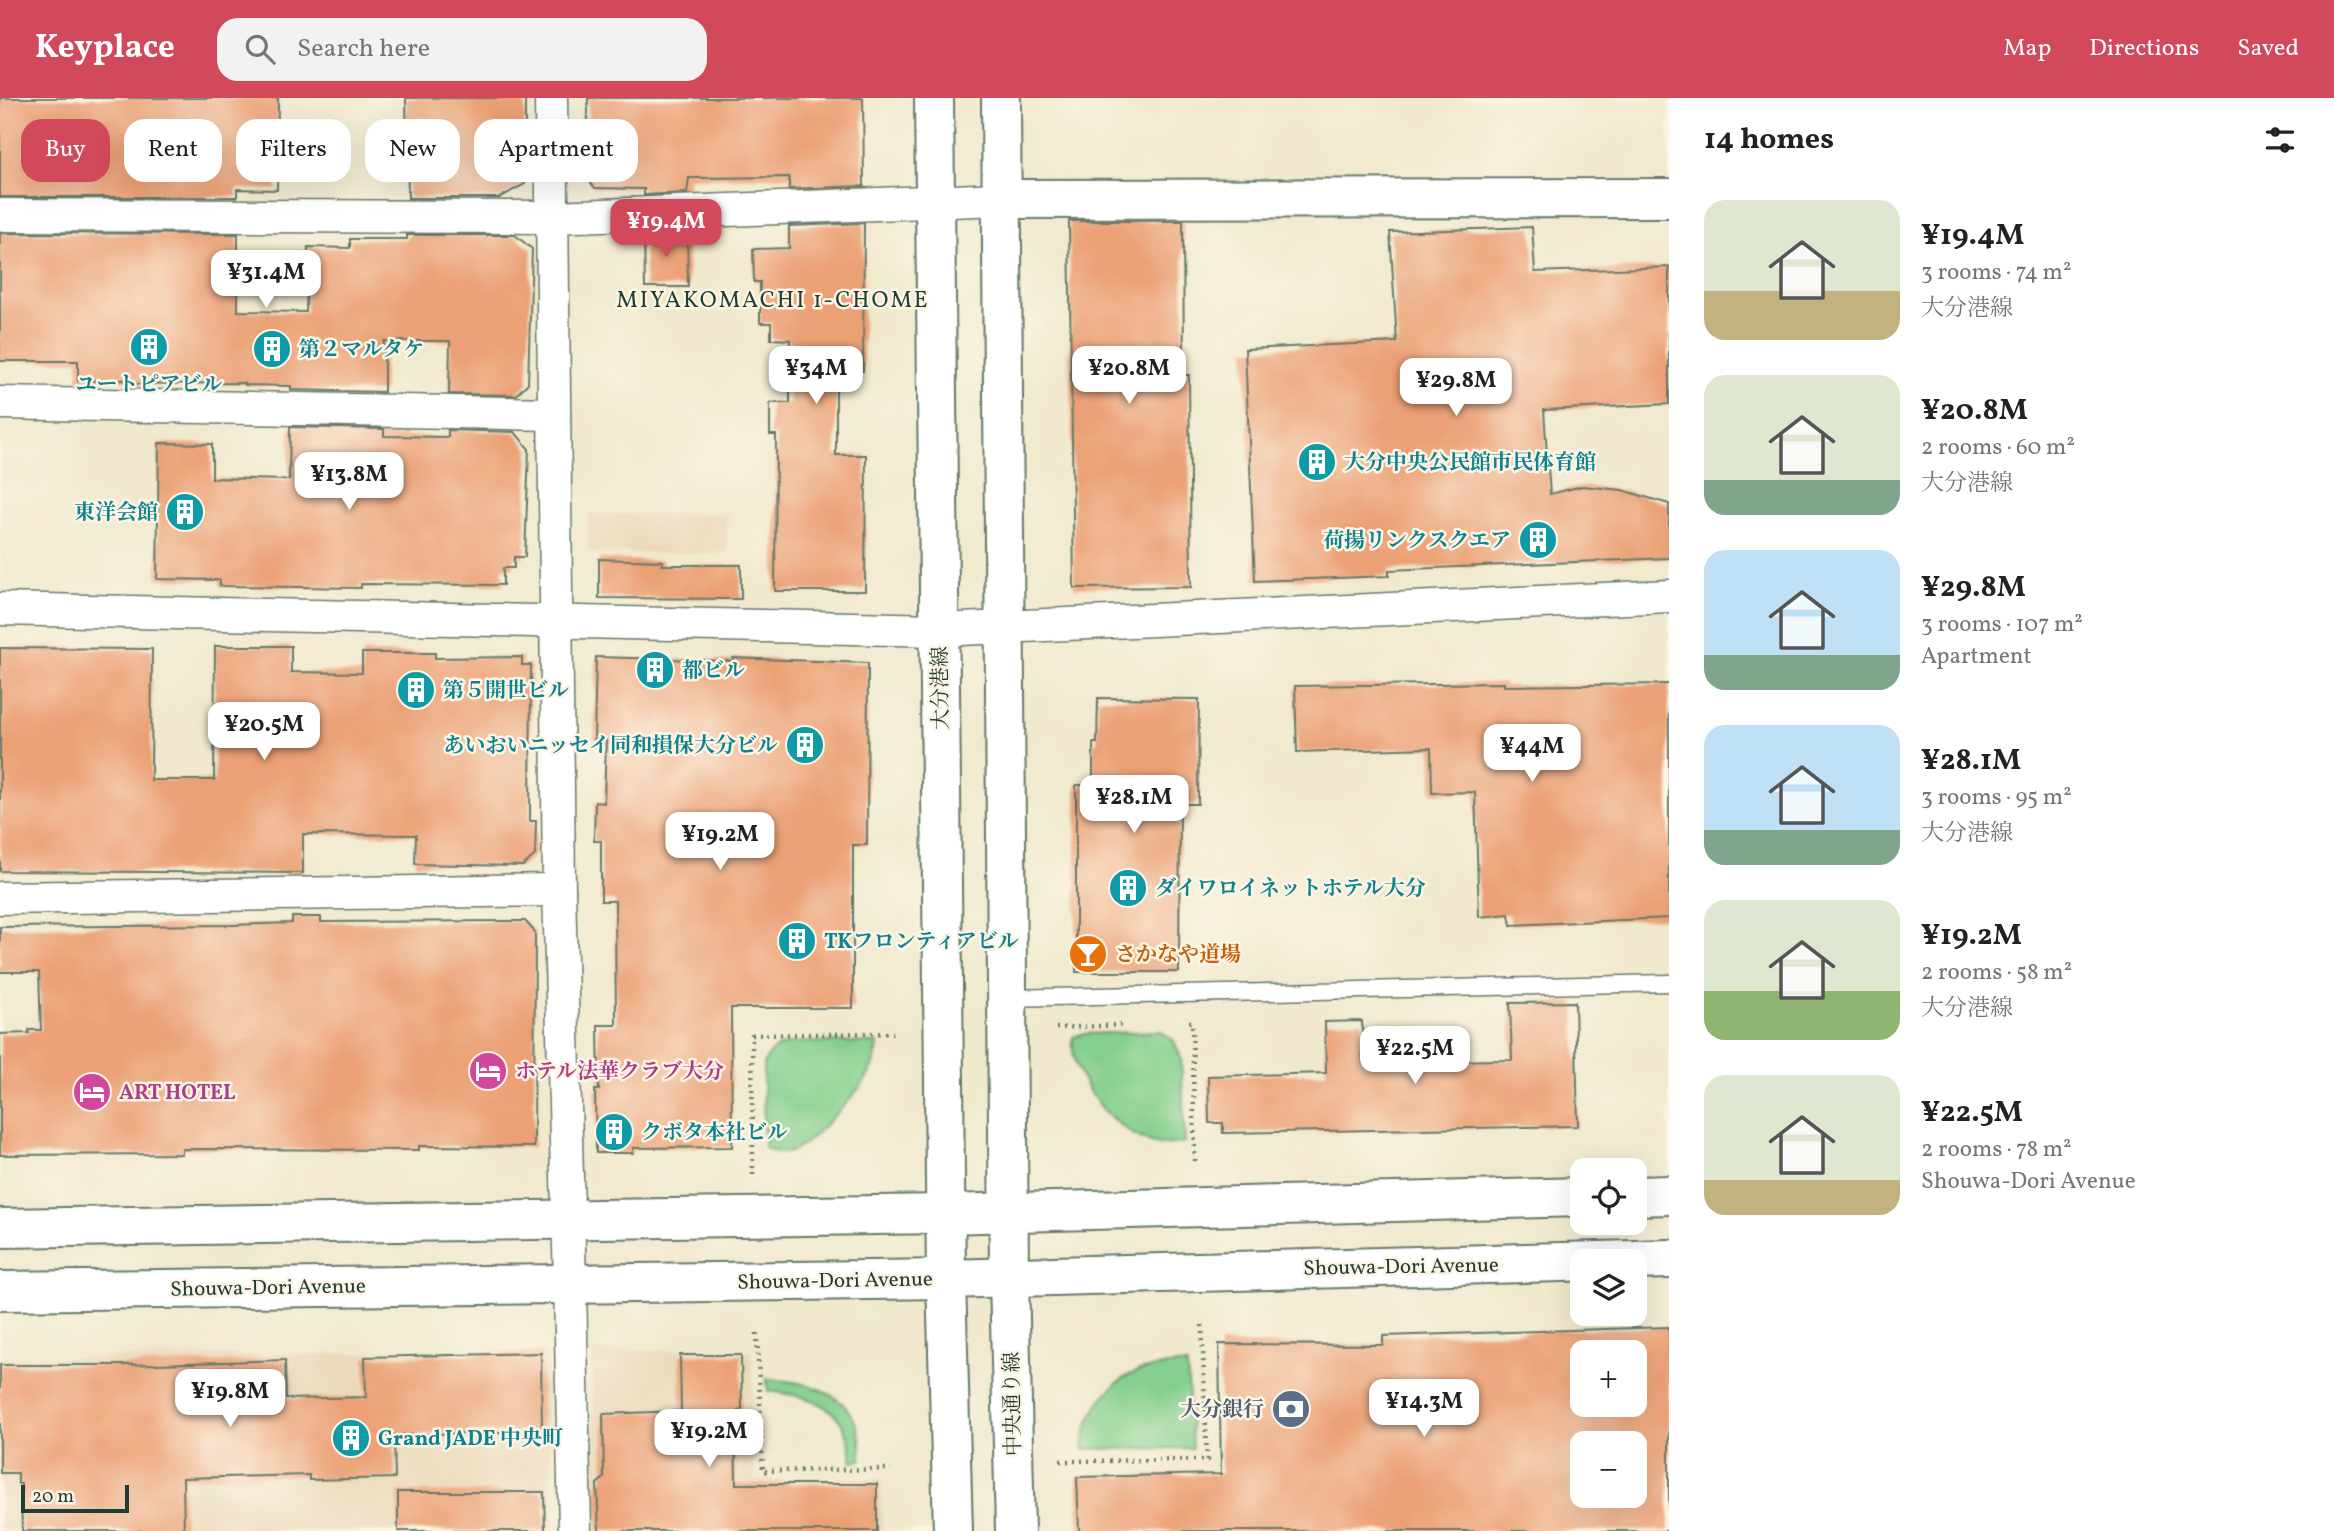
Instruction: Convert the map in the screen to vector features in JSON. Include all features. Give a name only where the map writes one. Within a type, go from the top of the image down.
[{"type":"main road","name":"大分港線","points":[[933,98],[946,1279]]},
{"type":"main road","points":[[1001,98],[1009,1277]]},
{"type":"main road","points":[[1001,199],[1669,198]]},
{"type":"main road","points":[[1647,1196],[1669,1195]]},
{"type":"main road","points":[[0,1228],[946,1214],[1570,1197]]},
{"type":"main road","name":"Shouwa-Dori Avenue","points":[[0,1291],[946,1279],[1669,1259]]},
{"type":"main road","name":"中央通り線","points":[[1009,1277],[1015,1531]]},
{"type":"main road","points":[[946,1279],[953,1531]]},
{"type":"street","points":[[551,98],[559,890],[575,1531]]},
{"type":"street","points":[[0,215],[552,217],[1001,199]]},
{"type":"street","points":[[0,403],[554,414]]},
{"type":"street","points":[[0,609],[939,630],[1669,596]]},
{"type":"street","points":[[0,898],[559,890]]},
{"type":"lane","points":[[1007,998],[1669,983]]},
{"type":"path","points":[[1178,1023],[1192,1022],[1195,1161]]},
{"type":"path","points":[[1056,1028],[1124,1025]]},
{"type":"path","points":[[753,1175],[752,1035],[893,1033]]},
{"type":"path","points":[[1060,1461],[1207,1460],[1202,1322]]},
{"type":"path","points":[[757,1333],[763,1471],[891,1469]]},
{"type":"shaded area","points":[[588,514],[727,514],[727,553],[588,553]]},
{"type":"shaded area","points":[[547,1350],[552,1531],[0,1531],[0,1359]]},
{"type":"shaded area","points":[[752,1350],[754,1480],[882,1479],[882,1531],[597,1531],[592,1351]]},
{"type":"green space","points":[[1161,1031],[1174,1041],[1181,1058],[1185,1142],[1164,1145],[1142,1139],[1127,1130],[1098,1103],[1078,1070],[1073,1037],[1082,1034]]},
{"type":"green space","points":[[878,1043],[871,1070],[842,1108],[808,1141],[787,1153],[767,1149],[764,1147],[763,1068],[767,1058],[772,1051],[786,1044]]},
{"type":"green space","points":[[1168,1365],[1187,1365],[1192,1448],[1083,1449],[1095,1409],[1116,1384],[1129,1375]]},
{"type":"green space","points":[[767,1379],[810,1386],[835,1397],[853,1418],[861,1440],[861,1460],[852,1461],[844,1428],[836,1416],[814,1401],[801,1396],[768,1391]]},
{"type":"building","points":[[0,98],[278,98],[278,119],[236,119],[236,182],[277,182],[277,190],[237,189],[237,197],[0,197]]},
{"type":"building","points":[[406,98],[525,98],[525,119],[474,119],[474,182],[525,184],[499,198],[408,198],[408,182],[460,182],[460,119],[406,119]]},
{"type":"building","points":[[588,98],[863,98],[864,186],[789,189],[789,177],[689,178],[687,193],[644,195],[644,189],[595,188],[590,182],[638,182],[638,119],[588,119]]},
{"type":"building","points":[[1069,221],[1183,221],[1184,375],[1189,375],[1191,587],[1074,588]]},
{"type":"building","points":[[864,223],[863,371],[836,371],[836,455],[866,455],[865,591],[775,591],[776,435],[770,435],[770,403],[790,403],[790,340],[771,339],[771,323],[760,323],[760,282],[754,282],[753,249],[789,248],[789,226]]},
{"type":"building","points":[[1532,227],[1535,272],[1669,267],[1669,404],[1544,410],[1547,454],[1505,455],[1548,468],[1550,494],[1582,486],[1622,490],[1669,504],[1669,558],[1389,570],[1389,576],[1255,581],[1245,349],[1397,342],[1390,232]]},
{"type":"building","points":[[687,230],[688,287],[645,287],[644,232]]},
{"type":"building","points":[[0,233],[238,234],[238,311],[306,312],[308,247],[350,248],[350,239],[407,239],[407,235],[515,235],[532,249],[528,383],[516,395],[449,394],[450,341],[384,341],[384,392],[291,390],[291,386],[245,383],[126,384],[126,380],[78,381],[78,361],[0,361]]},
{"type":"building","points":[[290,427],[384,429],[384,436],[448,437],[448,430],[515,432],[529,449],[525,557],[514,557],[514,568],[503,568],[503,585],[361,584],[361,588],[220,586],[220,580],[157,579],[159,443],[212,444],[212,478],[289,480]]},
{"type":"building","points":[[599,559],[663,561],[662,565],[741,565],[741,599],[599,598]]},
{"type":"building","points":[[215,646],[291,646],[291,672],[362,673],[362,653],[435,653],[435,658],[522,657],[522,665],[531,665],[530,821],[536,821],[535,855],[523,866],[415,864],[416,835],[303,834],[303,873],[0,871],[0,648],[152,649],[151,780],[214,780]]},
{"type":"building","points":[[596,657],[868,663],[867,845],[853,845],[853,1008],[731,1008],[732,1147],[633,1148],[633,1153],[596,1153],[598,1025],[616,1025],[615,901],[601,901],[601,841],[594,841],[595,802],[604,803],[606,740],[594,739]]},
{"type":"building","points":[[1504,683],[1504,686],[1669,684],[1669,918],[1511,925],[1509,914],[1479,917],[1475,792],[1432,793],[1431,748],[1297,752],[1295,686]]},
{"type":"building","name":"ダイワロイネットホテル大分","points":[[1098,698],[1199,699],[1198,804],[1180,804],[1179,972],[1076,972],[1076,785],[1093,785],[1093,743],[1097,743]]},
{"type":"building","points":[[292,917],[321,917],[321,922],[525,921],[535,932],[534,1147],[419,1146],[419,1150],[182,1149],[182,1154],[0,1155],[0,1034],[41,1030],[39,972],[0,972],[0,927],[292,923]]},
{"type":"building","points":[[1575,1002],[1578,1126],[1223,1133],[1223,1123],[1209,1123],[1208,1076],[1326,1073],[1325,1022],[1362,1021],[1363,1062],[1512,1060],[1510,1003]]},
{"type":"building","points":[[1669,1327],[1669,1531],[1079,1531],[1077,1477],[1221,1474],[1219,1344],[1383,1345],[1383,1336]]},
{"type":"building","points":[[541,1353],[542,1431],[394,1435],[395,1478],[309,1480],[309,1475],[183,1478],[184,1531],[22,1531],[21,1484],[18,1484],[18,1473],[0,1473],[0,1365],[123,1365],[285,1360],[286,1399],[366,1397],[365,1357]]},
{"type":"building","points":[[680,1355],[741,1355],[742,1408],[735,1415],[736,1484],[877,1484],[877,1531],[599,1531],[597,1484],[604,1478],[603,1414],[681,1411]]},
{"type":"building","points":[[398,1492],[544,1492],[545,1531],[398,1531]]},
{"type":"place","name":"ユートピアビル","points":[[149,347]]},
{"type":"place","name":"第２マルタケ","points":[[272,349]]},
{"type":"place","name":"大分中央公民館市民体育館","points":[[1317,462]]},
{"type":"place","name":"東洋会館","points":[[185,512]]},
{"type":"place","name":"荷揚リンクスクエア","points":[[1538,540]]},
{"type":"place","name":"都ビル","points":[[655,670]]},
{"type":"place","name":"第５開世ビル","points":[[416,690]]},
{"type":"place","name":"あいおいニッセイ同和損保大分ビル","points":[[805,745]]},
{"type":"place","name":"ダイワロイネットホテル大分","points":[[1128,888]]},
{"type":"place","name":"TKフロンティアビル","points":[[797,941]]},
{"type":"place","name":"さかなや道場","points":[[1088,954]]},
{"type":"place","name":"ホテル法華クラブ大分","points":[[488,1071]]},
{"type":"place","name":"ART HOTEL","points":[[92,1092]]},
{"type":"place","name":"クボタ本社ビル","points":[[614,1132]]},
{"type":"place","name":"大分銀行","points":[[1291,1409]]},
{"type":"place","name":"Grand JADE 中央町","points":[[351,1438]]},
{"type":"district","name":"MIYAKOMACHI 1-CHOME","points":[[773,299]]}]
